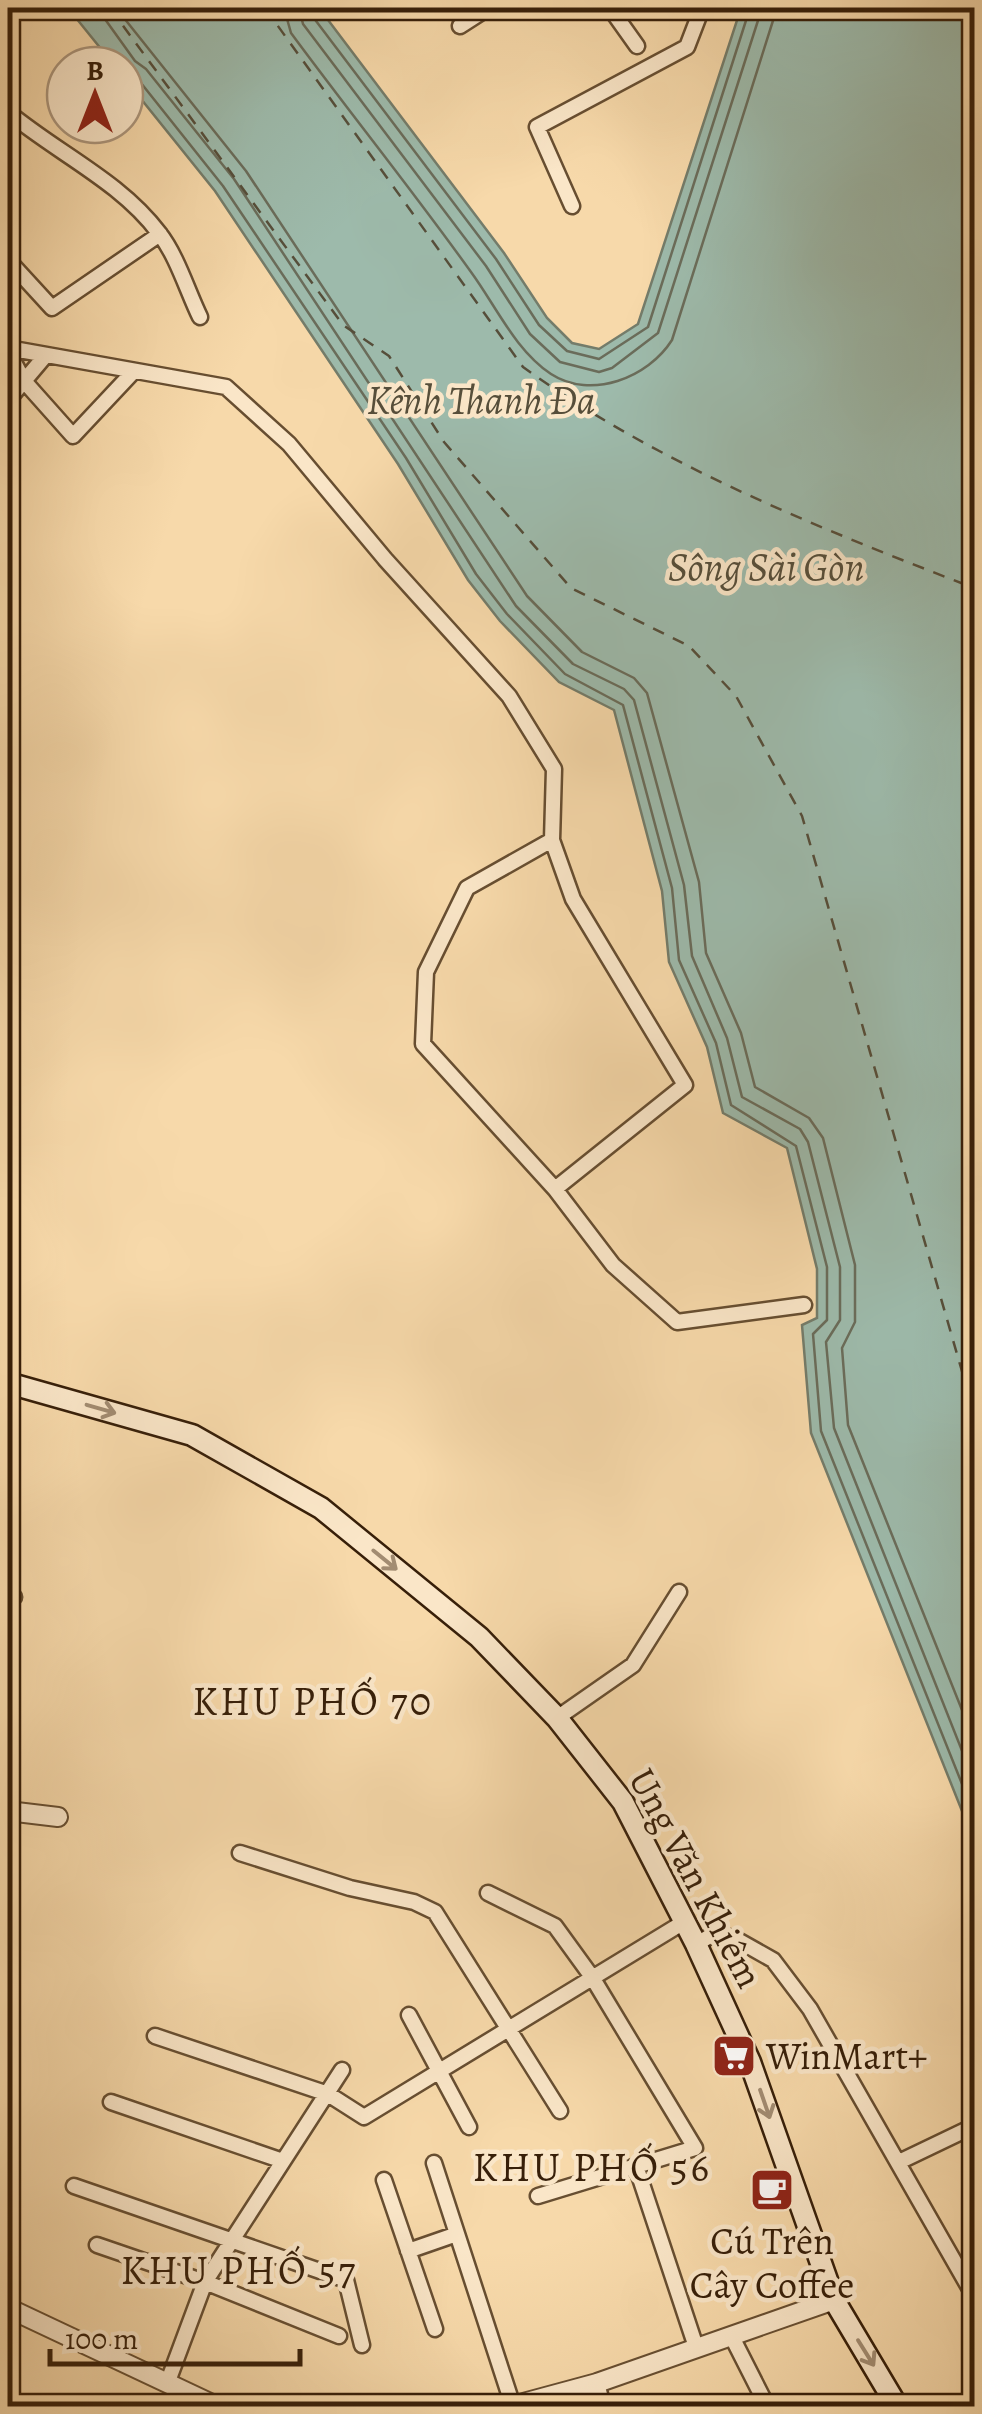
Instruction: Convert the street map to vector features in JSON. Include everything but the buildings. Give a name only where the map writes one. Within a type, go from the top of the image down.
[{"type":"main road","name":"Ung Văn Khiêm","points":[[8,1382],[192,1435],[321,1508],[479,1637],[557,1718],[623,1802],[696,1944],[750,2062],[834,2300],[897,2406]]},
{"type":"street","points":[[460,26],[488,8]]},
{"type":"street","points":[[610,8],[638,46]]},
{"type":"street","points":[[572,206],[537,127],[687,47],[702,8]]},
{"type":"street","points":[[8,112],[49,147],[112,185],[160,234],[200,317]]},
{"type":"street","points":[[8,260],[52,308],[160,234]]},
{"type":"street","points":[[8,349],[226,387],[289,444],[385,559],[509,696],[554,769],[552,840],[574,899],[606,960],[685,1085],[555,1189]]},
{"type":"street","points":[[8,349],[24,381],[73,436],[134,370]]},
{"type":"street","points":[[8,400],[46,354]]},
{"type":"street","points":[[552,840],[467,888],[426,972],[423,1044],[555,1189],[613,1266],[677,1322],[804,1305]]},
{"type":"street","points":[[557,1718],[633,1664],[679,1592]]},
{"type":"street","points":[[8,1811],[58,1817]]},
{"type":"street","points":[[240,1853],[414,1902],[441,1917],[560,2112]]},
{"type":"street","points":[[488,1892],[555,1926],[592,1976],[694,2148],[538,2196]]},
{"type":"street","points":[[155,2036],[328,2094],[364,2118],[510,2025],[684,1922]]},
{"type":"street","points":[[696,1944],[714,1934],[734,1938],[773,1960],[810,2009],[974,2296]]},
{"type":"street","points":[[409,2015],[469,2126]]},
{"type":"street","points":[[168,2384],[205,2282],[342,2070]]},
{"type":"street","points":[[111,2102],[283,2161]]},
{"type":"street","points":[[900,2161],[974,2126]]},
{"type":"street","points":[[434,2163],[512,2406],[597,2383],[834,2300]]},
{"type":"street","points":[[636,2166],[696,2347]]},
{"type":"street","points":[[384,2180],[435,2329]]},
{"type":"street","points":[[74,2186],[346,2280],[362,2345]]},
{"type":"street","points":[[408,2251],[457,2234]]},
{"type":"street","points":[[98,2246],[205,2282],[339,2336]]},
{"type":"street","points":[[8,2310],[216,2406]]},
{"type":"street","points":[[732,2337],[768,2406]]},
{"type":"street","points":[[597,2383],[603,2406]]},
{"type":"water","name":"Sông Sài Gòn","points":[[68,8],[319,8],[504,253],[547,318],[572,343],[599,349],[638,324],[741,8],[974,8],[974,1841],[811,1433],[802,1325],[817,1318],[817,1269],[787,1148],[723,1113],[707,1047],[669,962],[662,891],[614,710],[559,682],[500,621],[468,580],[398,464],[215,191],[145,104],[145,45],[98,45]]},
{"type":"ferry route","points":[[110,8],[343,325],[389,356],[444,442],[571,588],[689,646],[736,696],[802,816],[974,1413]]},
{"type":"ferry route","points":[[265,8],[523,367],[629,434],[741,492],[974,588]]},
{"type":"place","name":"WinMart+","points":[[734,2056]]},
{"type":"place","name":"Cú Trên Cây Coffee","points":[[772,2190]]},
{"type":"district","name":"KHU PHỐ 70","points":[[313,1701]]},
{"type":"district","name":"KHU PHỐ 56","points":[[592,2167]]},
{"type":"district","name":"KHU PHỐ 57","points":[[239,2270]]},
{"type":"water label","name":"Kênh Thanh Đa","points":[[481,400]]}]
